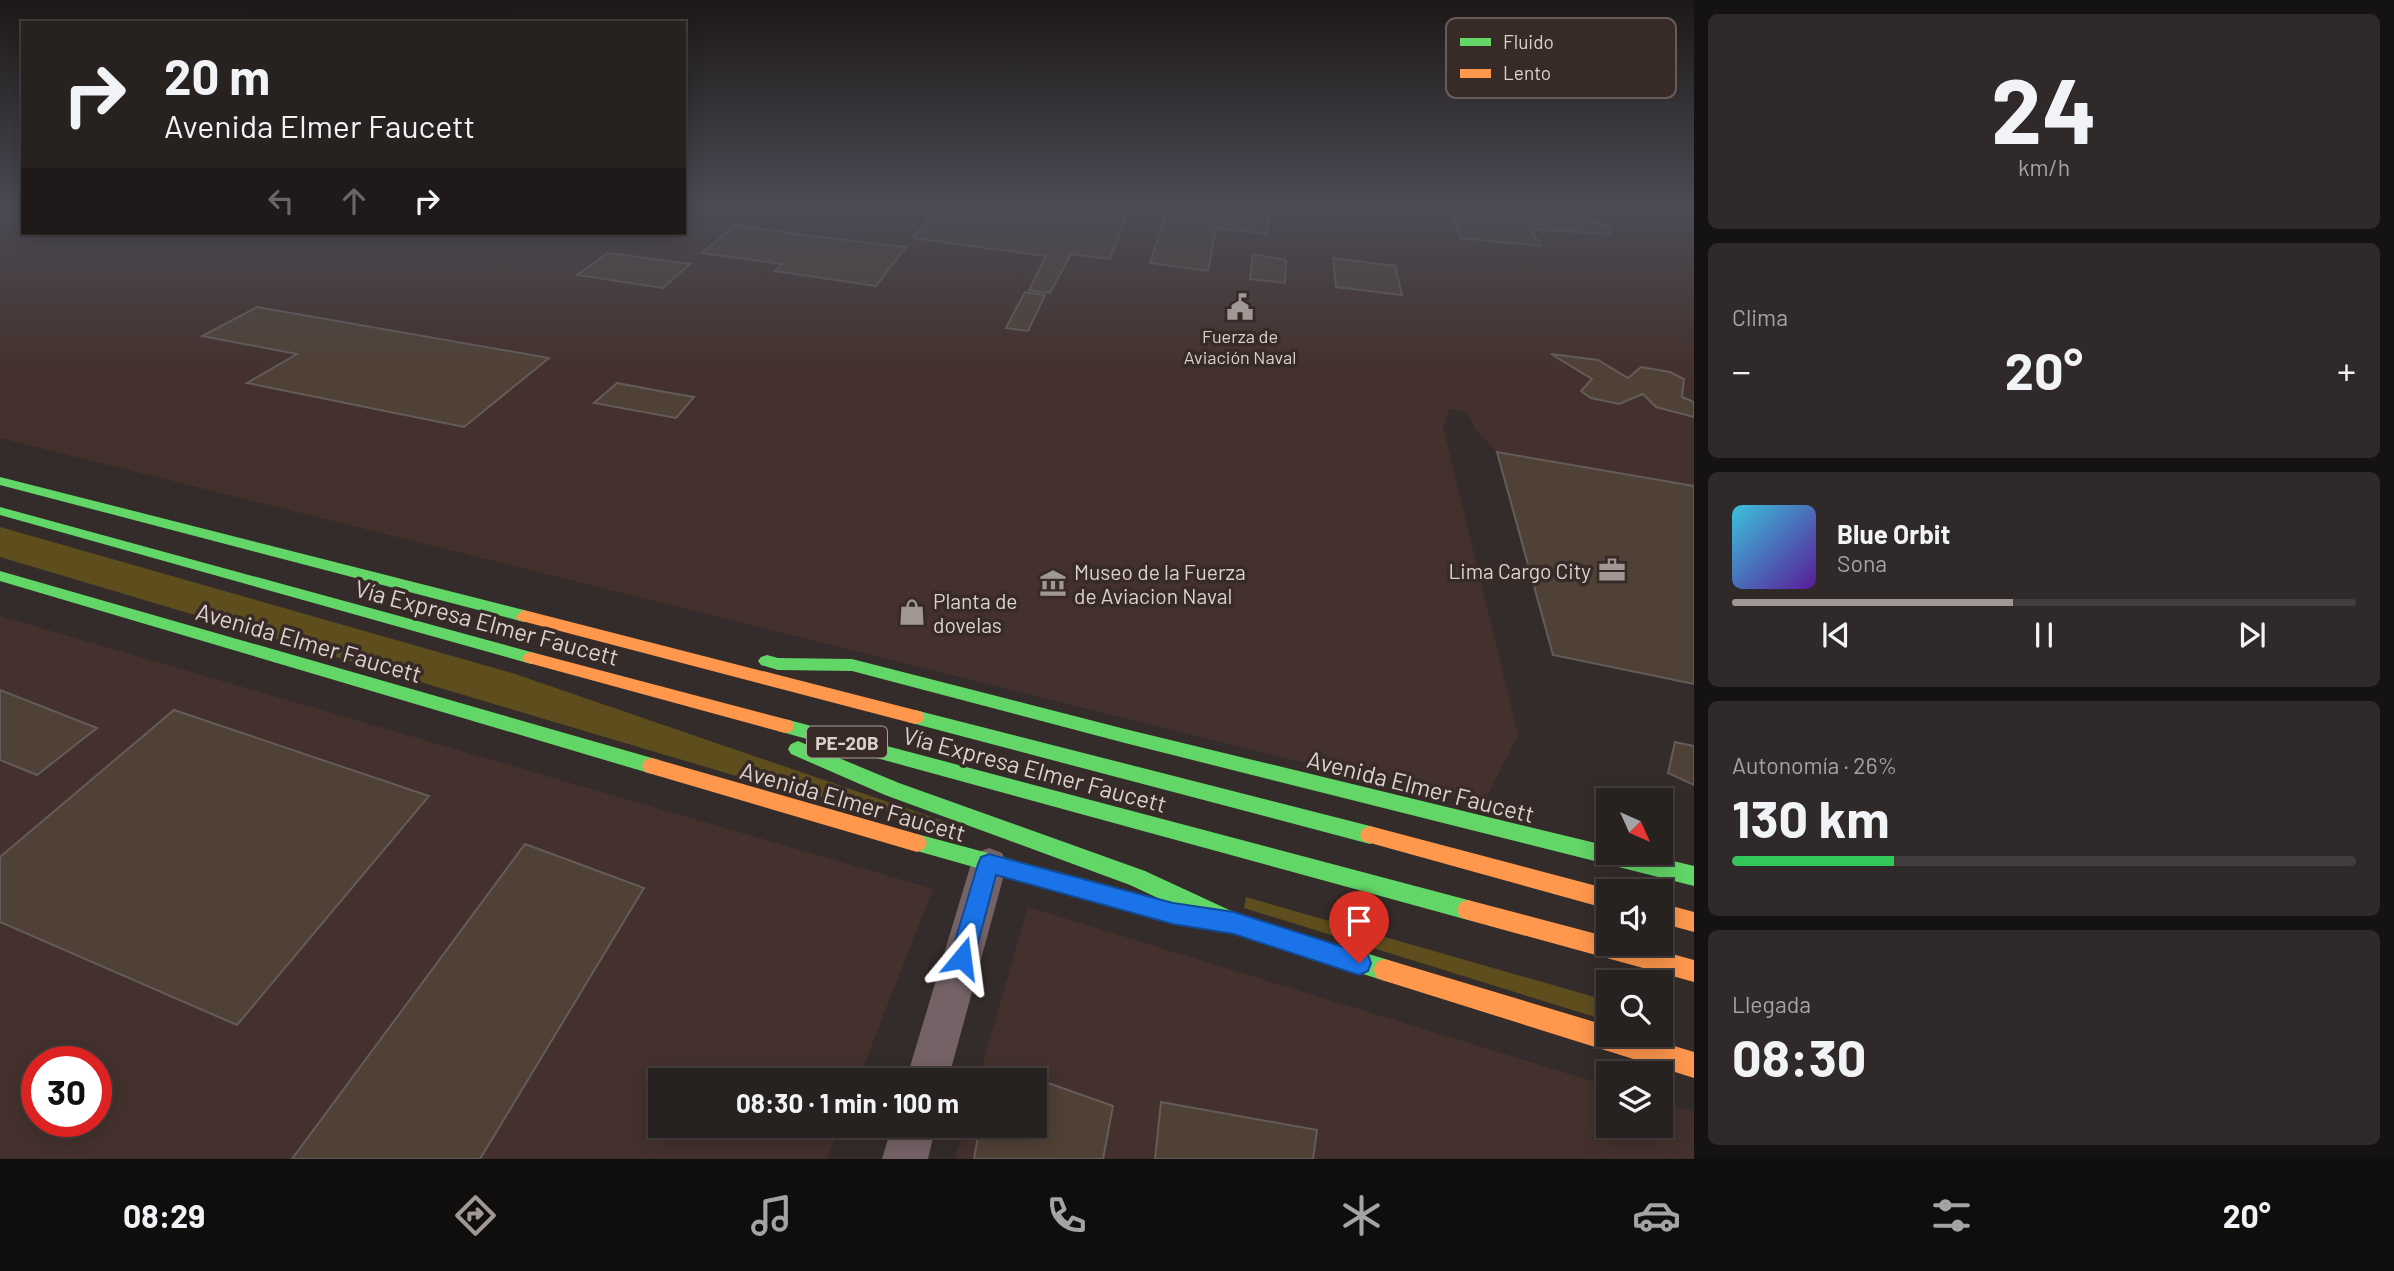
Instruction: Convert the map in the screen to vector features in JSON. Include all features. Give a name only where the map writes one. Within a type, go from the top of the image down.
[{"type":"main road","name":"Vía Expresa Elmer Faucett","points":[[0,481],[1272,808],[1596,895]]},
{"type":"main road","name":"Vía Expresa Elmer Faucett","points":[[0,512],[293,594],[1694,971]]},
{"type":"main road","name":"Avenida Elmer Faucett","points":[[0,576],[989,864],[1173,914],[1234,923],[1694,1065]]},
{"type":"main road","name":"Avenida Elmer Faucett","points":[[571,629],[621,627],[778,664],[852,665],[1125,736],[1694,876]]},
{"type":"main road","points":[[664,692],[891,789],[1138,878],[1234,923]]},
{"type":"main road","points":[[1673,916],[1694,922]]},
{"type":"street","points":[[930,1068],[989,864]]},
{"type":"street","points":[[905,1159],[911,1138]]},
{"type":"shaded area","name":"Planta de dovelas","points":[[0,261],[1694,261],[1694,684],[1553,655],[1497,452],[1475,429],[1468,413],[1449,409],[1443,427],[1518,735],[1483,804],[1293,760],[0,438]]},
{"type":"shaded area","points":[[0,527],[512,673],[967,829],[763,784],[0,557]]},
{"type":"shaded area","points":[[0,616],[933,889],[863,1068],[648,1068],[648,1138],[835,1138],[827,1159],[0,1159]]},
{"type":"shaded area","points":[[1246,897],[1596,998],[1596,1017],[1244,908]]},
{"type":"shaded area","points":[[1028,907],[1596,1082],[1596,1138],[1673,1138],[1673,1106],[1694,1112],[1694,1159],[955,1159],[961,1138],[1047,1138],[1047,1068],[981,1068]]},
{"type":"building","points":[[597,261],[668,261],[690,264],[663,288],[577,275]]},
{"type":"building","points":[[761,261],[895,261],[876,286],[775,271],[782,264]]},
{"type":"building","points":[[1043,261],[1067,261],[1050,293],[1029,290]]},
{"type":"building","points":[[1151,261],[1210,261],[1208,271]]},
{"type":"building","points":[[1252,261],[1286,261],[1285,283],[1250,279]]},
{"type":"building","points":[[1333,261],[1357,261],[1395,266],[1402,295],[1336,287]]},
{"type":"building","points":[[1025,292],[1045,295],[1028,331],[1006,328]]},
{"type":"building","points":[[257,307],[549,358],[464,427],[247,383],[297,354],[202,336]]},
{"type":"building","points":[[1551,354],[1598,360],[1628,378],[1641,367],[1670,372],[1684,379],[1682,397],[1694,402],[1694,417],[1656,407],[1643,394],[1619,404],[1591,398],[1581,391],[1592,379]]},
{"type":"building","points":[[617,383],[694,397],[676,418],[594,403]]},
{"type":"building","name":"Lima Cargo City","points":[[1497,452],[1694,486],[1694,684],[1553,655]]},
{"type":"building","points":[[0,690],[97,728],[37,775],[0,760]]},
{"type":"building","points":[[174,710],[429,796],[237,1025],[0,922],[0,857]]},
{"type":"building","points":[[1675,742],[1694,746],[1694,785],[1668,773]]},
{"type":"building","points":[[525,844],[644,888],[480,1159],[292,1159]]},
{"type":"building","points":[[1047,1083],[1113,1106],[1103,1159],[974,1159],[978,1138],[1047,1138]]},
{"type":"building","points":[[1161,1102],[1317,1130],[1313,1159],[1155,1159]]},
{"type":"traffic: fast","points":[[0,481],[524,616]]},
{"type":"traffic: fast","points":[[0,511],[531,658]]},
{"type":"traffic: fast","points":[[0,576],[652,766]]},
{"type":"traffic: fast","points":[[767,661],[778,664],[852,665]]},
{"type":"traffic: fast","points":[[852,665],[1125,736],[1694,876]]},
{"type":"traffic: fast","points":[[915,717],[1370,835]]},
{"type":"traffic: fast","points":[[785,726],[1468,910]]},
{"type":"traffic: fast","points":[[798,749],[892,789],[1137,878],[1234,923]]},
{"type":"traffic: fast","points":[[917,843],[1173,913],[1234,923],[1385,970]]},
{"type":"traffic: slow","points":[[524,616],[915,717]]},
{"type":"traffic: slow","points":[[531,658],[785,726]]},
{"type":"traffic: slow","points":[[652,766],[917,843]]},
{"type":"traffic: slow","points":[[1370,835],[1596,896]]},
{"type":"traffic: slow","points":[[1468,910],[1694,971]]},
{"type":"traffic: slow","points":[[1673,916],[1694,922]]},
{"type":"traffic: slow","points":[[1385,970],[1694,1065]]},
{"type":"place","name":"Fuerza de Aviación Naval","points":[[1240,307]]},
{"type":"place","name":"Lima Cargo City","points":[[1612,570]]},
{"type":"place","name":"Museo de la Fuerza de Aviacion Naval","points":[[1053,583]]},
{"type":"place","name":"Planta de dovelas","points":[[912,612]]},
{"type":"route","points":[[962,958],[989,864],[1173,914],[1234,923],[1359,963]]}]
